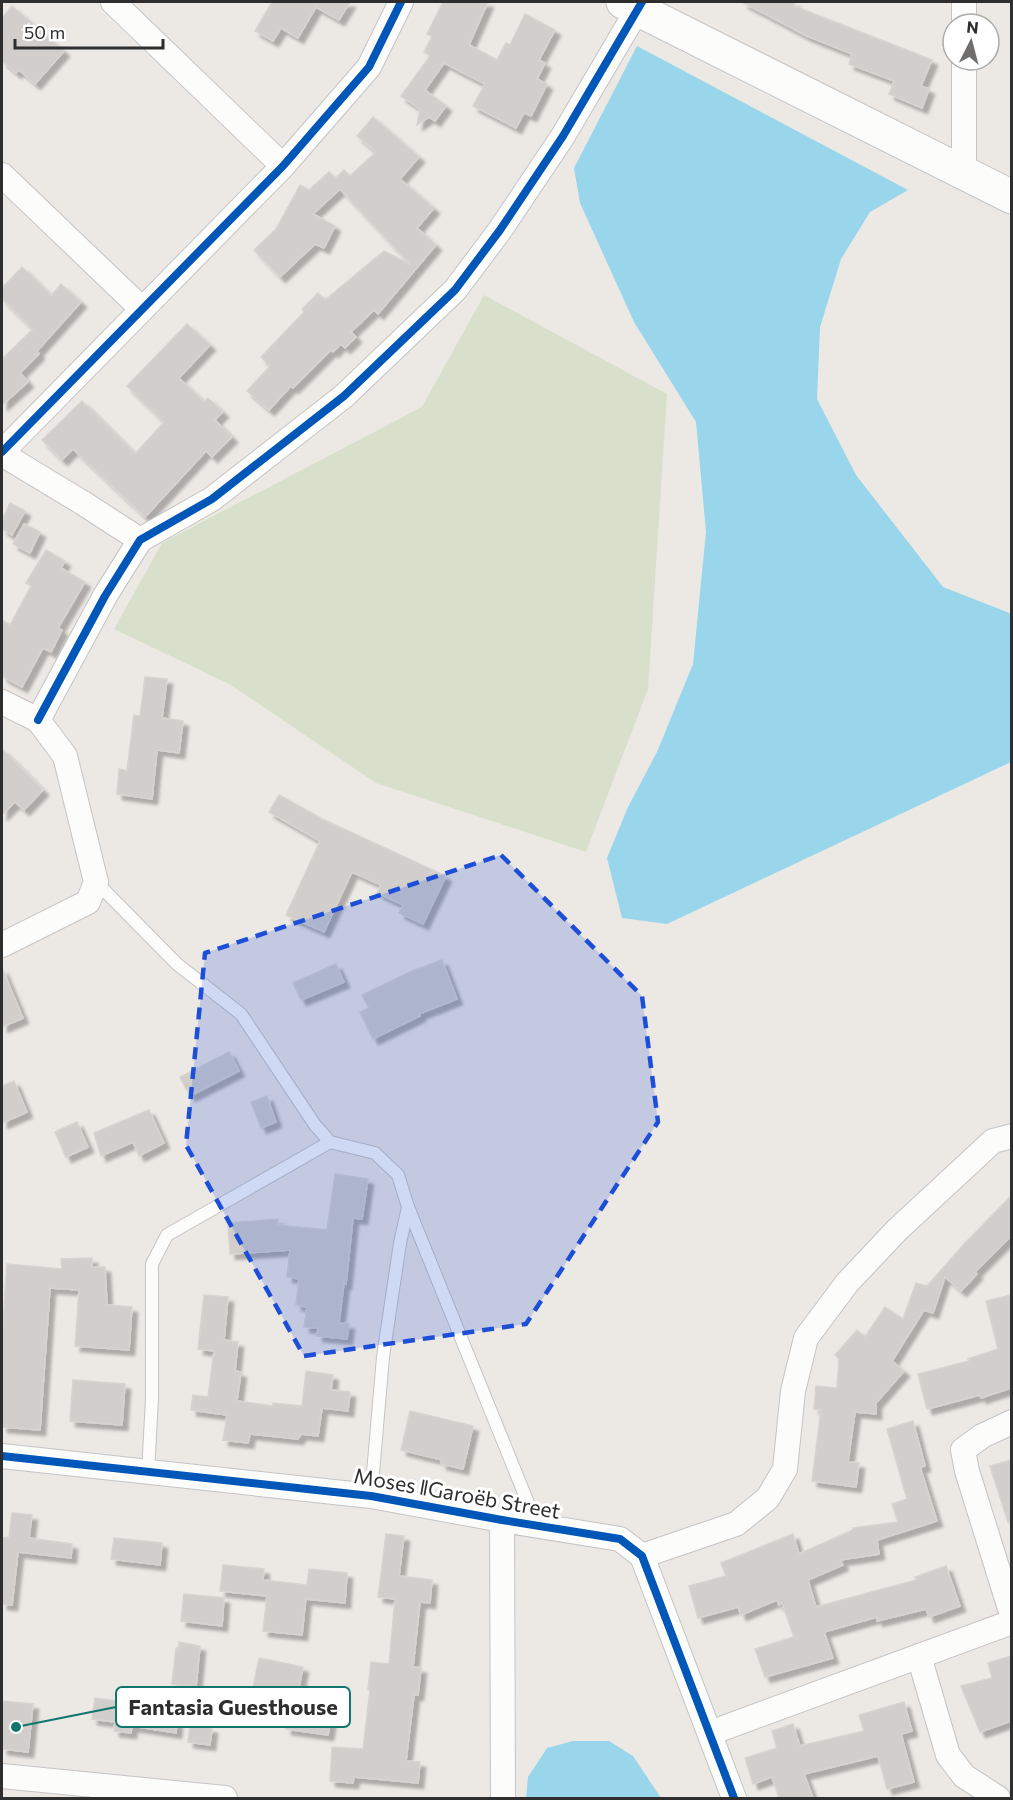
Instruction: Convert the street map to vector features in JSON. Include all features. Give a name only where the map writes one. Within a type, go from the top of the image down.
[{"type":"street","points":[[113,2],[283,166]]},
{"type":"street","points":[[140,540],[2,453],[283,166],[369,67],[401,2]]},
{"type":"street","points":[[38,720],[105,596],[140,540],[212,499],[344,396],[455,290],[500,230],[557,145],[634,4],[1011,198]]},
{"type":"street","points":[[964,72],[964,174]]},
{"type":"street","points":[[2,175],[142,309]]},
{"type":"street","points":[[2,702],[38,720],[65,756],[96,882],[88,902],[2,945]]},
{"type":"street","points":[[734,1798],[642,1556],[736,1524],[768,1498],[785,1469],[793,1391],[806,1338],[847,1283],[897,1230],[993,1141],[1011,1136]]},
{"type":"street","points":[[1011,1422],[982,1436],[963,1450],[967,1471],[1011,1615]]},
{"type":"street","name":"Moses ǁGaroëb Street","points":[[2,1456],[371,1496],[620,1539],[642,1556]]},
{"type":"street","points":[[502,1520],[502,1798]]},
{"type":"street","points":[[710,1733],[1011,1622]]},
{"type":"street","points":[[919,1656],[948,1755],[964,1776],[998,1798]]},
{"type":"street","points":[[2,1776],[225,1798]]},
{"type":"lane","points":[[96,882],[177,964],[241,1014],[315,1125],[330,1142],[375,1153],[398,1175],[408,1206],[537,1526]]},
{"type":"lane","points":[[148,1473],[152,1398],[152,1264],[167,1235],[330,1142]]},
{"type":"lane","points":[[371,1496],[383,1357],[408,1206]]},
{"type":"highlighted area","points":[[501,855],[642,996],[658,1122],[526,1324],[304,1356],[186,1145],[205,953]]},
{"type":"green space","points":[[484,295],[667,394],[648,689],[586,852],[376,783],[229,684],[114,629],[162,543],[422,407]]},
{"type":"water","points":[[637,46],[908,190],[870,212],[841,259],[820,327],[817,399],[856,475],[943,587],[1012,614],[1011,762],[667,924],[622,918],[607,858],[628,807],[657,752],[693,664],[706,532],[696,422],[634,322],[580,203],[574,168]]},
{"type":"water","points":[[573,1741],[609,1741],[633,1756],[661,1798],[526,1798],[528,1777],[547,1748]]},
{"type":"building","points":[[272,2],[350,2],[339,20],[316,7],[298,38],[281,28],[273,41],[255,31]]},
{"type":"building","points":[[443,2],[488,2],[469,45],[497,60],[506,43],[510,45],[525,14],[555,30],[539,60],[545,63],[537,79],[547,84],[531,116],[524,113],[516,128],[473,106],[485,84],[444,63],[425,90],[446,106],[435,121],[429,117],[417,125],[420,109],[401,96],[430,56],[424,52],[432,36],[427,34]]},
{"type":"building","points":[[742,2],[795,2],[794,6],[932,60],[921,86],[929,89],[922,108],[889,94],[894,81],[849,64],[852,54],[807,36]]},
{"type":"building","points":[[12,6],[64,51],[35,84],[19,70],[16,73],[2,61],[2,18]]},
{"type":"building","points":[[373,117],[419,157],[400,179],[434,208],[417,228],[436,245],[378,314],[374,310],[351,332],[356,337],[345,348],[341,344],[333,352],[331,350],[293,388],[291,386],[269,410],[247,391],[270,366],[261,357],[304,312],[302,309],[318,293],[325,300],[384,251],[411,265],[340,189],[313,214],[335,226],[324,248],[315,244],[280,277],[254,250],[276,229],[300,185],[309,190],[329,172],[336,178],[344,170],[350,176],[376,152],[357,136]]},
{"type":"building","points":[[22,267],[51,296],[61,284],[81,302],[37,351],[39,354],[20,373],[28,382],[2,405],[2,359],[33,329],[2,299],[2,288]]},
{"type":"building","points":[[187,324],[210,345],[179,378],[204,402],[208,398],[223,412],[215,420],[232,437],[212,457],[206,451],[145,517],[73,449],[62,460],[42,440],[82,401],[135,454],[164,422],[127,386]]},
{"type":"building","points":[[10,503],[25,511],[12,535],[2,529],[2,521]]},
{"type":"building","points":[[24,524],[40,532],[30,553],[13,544]]},
{"type":"building","points":[[46,550],[65,561],[61,568],[85,582],[58,628],[62,630],[51,652],[43,648],[22,687],[2,676],[2,620],[10,625],[31,586],[26,583]]},
{"type":"building","points":[[145,677],[167,679],[162,718],[183,721],[179,753],[157,750],[152,799],[117,794],[119,769],[127,771],[134,715],[140,716]]},
{"type":"building","points":[[2,749],[43,790],[24,810],[15,802],[2,815]]},
{"type":"building","points":[[279,795],[322,819],[446,876],[423,924],[399,913],[403,905],[377,893],[381,885],[352,872],[324,932],[286,915],[320,841],[269,812]]},
{"type":"building","points":[[442,960],[457,999],[419,1014],[420,1016],[373,1039],[360,1012],[369,1008],[362,995],[412,971]]},
{"type":"building","points":[[336,964],[344,982],[301,1000],[293,983]]},
{"type":"building","points":[[2,968],[23,1018],[2,1027]]},
{"type":"building","points":[[229,1052],[239,1071],[190,1096],[180,1077]]},
{"type":"building","points":[[14,1081],[27,1112],[2,1123],[2,1086]]},
{"type":"building","points":[[267,1096],[276,1122],[261,1128],[251,1102]]},
{"type":"building","points":[[149,1110],[164,1143],[139,1156],[133,1142],[101,1156],[94,1133]]},
{"type":"building","points":[[77,1122],[88,1147],[66,1157],[55,1132]]},
{"type":"building","points":[[335,1174],[368,1179],[362,1219],[353,1218],[346,1284],[344,1283],[339,1323],[349,1324],[347,1339],[317,1336],[318,1328],[304,1327],[307,1307],[296,1305],[299,1279],[287,1277],[290,1250],[230,1254],[228,1223],[278,1219],[278,1225],[327,1230]]},
{"type":"building","points":[[1011,1196],[1011,1236],[975,1272],[977,1274],[961,1291],[945,1277],[933,1313],[924,1310],[892,1361],[904,1371],[876,1403],[876,1414],[855,1412],[848,1462],[859,1463],[856,1487],[812,1481],[821,1410],[814,1409],[816,1386],[837,1388],[839,1359],[835,1355],[857,1330],[865,1337],[885,1307],[903,1319],[916,1283],[927,1286]]},
{"type":"building","points":[[92,1258],[92,1267],[105,1267],[107,1305],[132,1307],[129,1350],[75,1346],[79,1290],[50,1288],[40,1430],[2,1427],[2,1337],[7,1264],[62,1269],[61,1259]]},
{"type":"building","points":[[204,1295],[228,1297],[224,1340],[238,1342],[235,1371],[241,1372],[237,1401],[273,1406],[273,1403],[302,1406],[306,1371],[333,1375],[331,1390],[350,1392],[348,1411],[322,1408],[318,1436],[301,1434],[298,1439],[250,1434],[248,1443],[223,1440],[227,1415],[191,1410],[193,1395],[208,1397],[214,1351],[198,1349]]},
{"type":"building","points":[[1011,1295],[1011,1388],[981,1398],[980,1395],[927,1409],[918,1374],[969,1361],[968,1359],[998,1349],[986,1301]]},
{"type":"building","points":[[73,1380],[125,1384],[122,1425],[70,1421]]},
{"type":"building","points":[[410,1411],[473,1426],[463,1469],[441,1464],[442,1460],[401,1450]]},
{"type":"building","points":[[913,1421],[925,1466],[920,1467],[937,1521],[877,1540],[879,1554],[840,1560],[843,1565],[808,1580],[816,1607],[916,1580],[915,1577],[946,1566],[960,1606],[929,1617],[926,1609],[877,1621],[877,1617],[824,1632],[833,1658],[765,1677],[755,1649],[794,1637],[782,1603],[779,1605],[777,1600],[741,1615],[738,1607],[698,1618],[689,1586],[726,1576],[721,1563],[793,1534],[799,1554],[853,1530],[853,1528],[898,1522],[892,1504],[907,1499],[887,1429]]},
{"type":"building","points":[[1011,1460],[1011,1522],[1008,1522],[990,1466]]},
{"type":"building","points":[[12,1513],[32,1515],[29,1538],[72,1544],[71,1558],[18,1552],[12,1605],[2,1604],[2,1538],[9,1537]]},
{"type":"building","points":[[386,1534],[404,1536],[399,1576],[432,1580],[430,1603],[420,1602],[413,1667],[421,1668],[418,1695],[414,1695],[406,1761],[420,1762],[418,1783],[354,1777],[353,1783],[330,1781],[332,1747],[363,1749],[371,1662],[389,1664],[395,1599],[378,1597]]},
{"type":"building","points":[[114,1538],[162,1543],[160,1565],[111,1559]]},
{"type":"building","points":[[223,1565],[264,1569],[263,1580],[307,1585],[309,1569],[347,1573],[345,1603],[306,1599],[306,1596],[302,1635],[263,1631],[267,1596],[220,1591]]},
{"type":"building","points":[[184,1594],[224,1598],[222,1626],[181,1621]]},
{"type":"building","points":[[179,1642],[200,1646],[196,1687],[172,1684],[176,1648],[179,1648]]},
{"type":"building","points":[[1011,1656],[1011,1721],[980,1732],[961,1686],[992,1678],[988,1663]]},
{"type":"building","points":[[259,1658],[303,1667],[296,1702],[333,1707],[328,1735],[286,1729],[288,1713],[261,1708],[265,1690],[253,1688]]},
{"type":"building","points":[[151,1688],[180,1690],[176,1733],[132,1726],[131,1733],[114,1731],[115,1722],[92,1719],[95,1698],[150,1705]]},
{"type":"building","points":[[2,1701],[33,1704],[28,1752],[2,1749]]},
{"type":"building","points":[[904,1702],[912,1731],[901,1734],[914,1782],[887,1789],[878,1756],[804,1774],[813,1798],[779,1798],[772,1777],[753,1784],[745,1758],[777,1748],[772,1731],[793,1724],[800,1746],[864,1731],[859,1715]]},
{"type":"building","points":[[190,1726],[212,1728],[210,1745],[188,1742]]},
{"type":"cycle path","points":[[2,452],[283,166],[369,67],[401,2]]},
{"type":"cycle path","points":[[38,720],[105,596],[140,540],[212,499],[344,396],[455,290],[500,230],[563,136],[642,2]]},
{"type":"cycle path","points":[[2,1456],[371,1496],[620,1539],[642,1556],[734,1798]]},
{"type":"place","name":"Fantasia Guesthouse","points":[[16,1727]]}]
